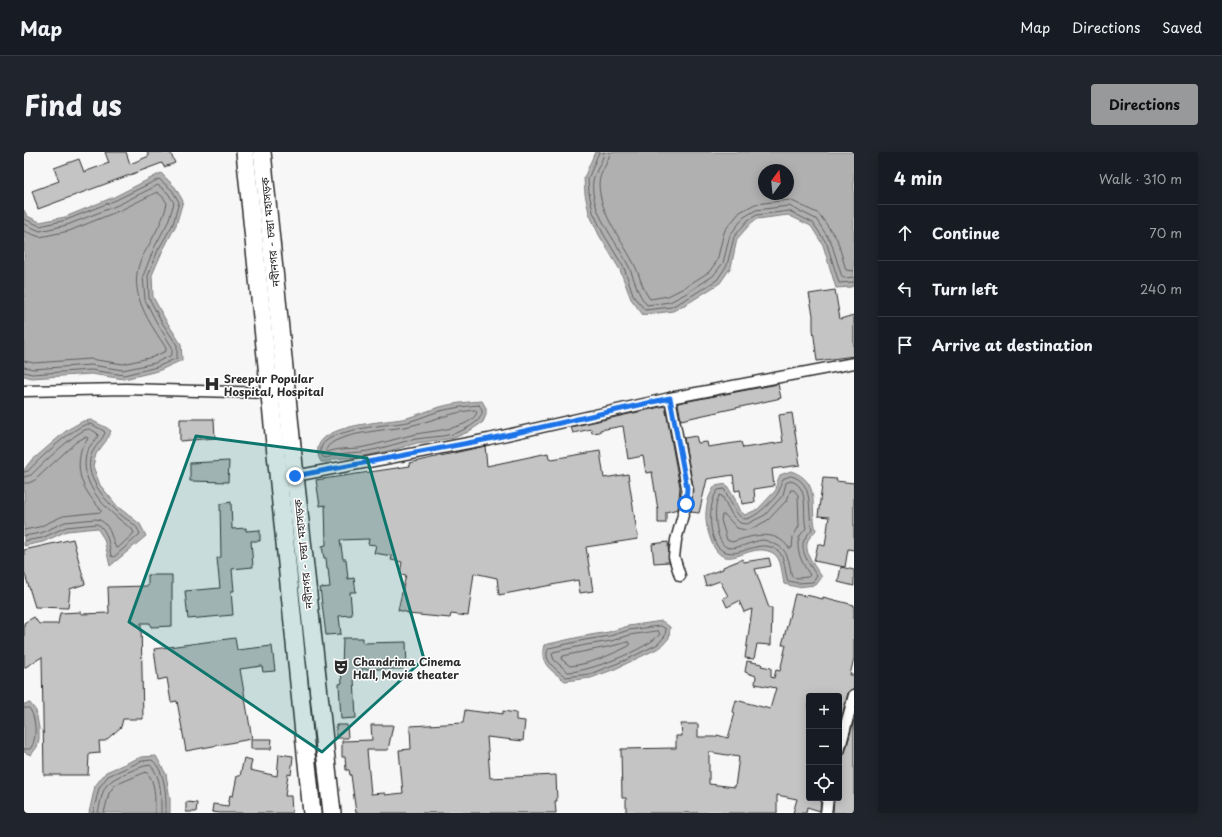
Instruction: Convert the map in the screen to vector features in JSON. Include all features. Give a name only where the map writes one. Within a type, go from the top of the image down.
[{"type":"highway","name":"নবীনগর - চন্দ্রা মহাসড়ক","points":[[245,152],[271,394],[312,813]]},
{"type":"highway","name":"নবীনগর - চন্দ্রা মহাসড়ক","points":[[262,152],[295,476],[332,813]]},
{"type":"street","points":[[295,476],[489,439],[670,398],[854,362]]},
{"type":"street","points":[[24,391],[126,389],[271,394]]},
{"type":"street","points":[[670,398],[687,488],[686,504],[676,540],[674,557],[680,576]]},
{"type":"street","points":[[842,740],[854,694]]},
{"type":"street","points":[[826,813],[828,801]]},
{"type":"highlighted area","points":[[196,436],[367,458],[424,659],[322,752],[129,622]]},
{"type":"water","points":[[595,152],[854,152],[854,285],[851,287],[836,288],[823,245],[811,226],[788,215],[757,219],[751,223],[737,239],[731,267],[720,283],[673,311],[643,315],[631,299],[620,270],[599,235],[589,213],[585,194],[584,178]]},
{"type":"water","points":[[161,173],[175,187],[183,201],[176,225],[152,275],[153,297],[181,344],[182,360],[158,371],[124,379],[91,374],[32,378],[24,376],[24,210],[27,216],[40,222],[65,217],[114,197]]},
{"type":"water","points":[[482,401],[486,408],[486,415],[483,422],[468,432],[454,438],[417,443],[393,450],[358,457],[321,462],[318,449],[323,439],[334,432],[349,427],[407,418],[450,405]]},
{"type":"water","points":[[91,420],[111,431],[106,441],[96,454],[93,466],[100,485],[118,507],[140,524],[146,536],[110,566],[104,539],[97,528],[67,531],[43,542],[24,546],[24,470],[29,463],[67,430],[83,421]]},
{"type":"water","points":[[791,471],[807,481],[811,488],[816,530],[807,543],[807,548],[812,561],[822,577],[816,585],[797,587],[784,584],[780,563],[776,555],[773,553],[763,550],[727,557],[719,554],[713,544],[707,527],[707,505],[712,490],[715,486],[726,484],[735,499],[739,510],[745,515],[758,509],[776,490],[780,475]]},
{"type":"water","points":[[662,621],[670,627],[669,638],[661,647],[615,669],[591,678],[565,681],[547,666],[543,657],[544,645],[609,632],[628,626]]},
{"type":"water","points":[[30,703],[36,711],[39,728],[37,747],[31,755],[24,752],[24,704]]},
{"type":"water","points":[[156,756],[166,774],[170,799],[170,813],[89,813],[95,786],[106,772],[141,757]]},
{"type":"building","points":[[105,152],[126,152],[130,164],[149,156],[147,152],[170,152],[175,163],[164,167],[162,163],[38,209],[32,191],[59,181],[54,168],[79,159],[84,172],[109,163]]},
{"type":"building","points":[[835,290],[840,319],[854,315],[854,356],[817,361],[813,329],[813,315],[809,294]]},
{"type":"building","points":[[778,384],[781,398],[681,420],[678,403]]},
{"type":"building","points":[[665,406],[680,487],[678,509],[666,512],[666,523],[658,523],[658,510],[652,472],[646,473],[643,456],[628,459],[623,426],[592,433],[591,429],[573,433],[571,427]]},
{"type":"building","points":[[792,413],[800,465],[772,469],[774,486],[754,489],[755,502],[742,504],[740,490],[735,491],[733,475],[707,479],[699,513],[691,512],[693,486],[684,438],[696,436],[698,443],[707,442],[708,447],[741,442],[743,448],[783,442],[779,415]]},
{"type":"building","points":[[180,419],[214,419],[215,438],[180,441]]},
{"type":"building","points":[[485,446],[487,466],[548,453],[549,458],[552,459],[600,451],[604,478],[628,474],[638,539],[586,547],[593,591],[580,593],[578,580],[499,595],[497,578],[474,573],[468,616],[451,614],[450,618],[408,614],[409,613],[398,610],[406,575],[400,574],[402,562],[391,560],[392,556],[374,553],[376,545],[368,544],[369,539],[340,540],[343,559],[346,559],[348,579],[354,578],[356,592],[350,592],[352,615],[339,616],[341,634],[326,635],[320,588],[330,587],[328,568],[326,558],[324,558],[322,546],[326,545],[325,505],[320,506],[316,480],[410,466],[409,463]]},
{"type":"building","points":[[229,461],[228,482],[190,481],[190,463]]},
{"type":"building","points":[[823,478],[837,479],[836,481],[854,483],[854,550],[848,549],[845,567],[814,561],[818,544],[825,546],[829,517],[818,516]]},
{"type":"building","points":[[231,502],[232,529],[246,528],[246,531],[260,530],[260,541],[251,541],[253,567],[232,569],[234,591],[231,591],[233,615],[188,619],[185,591],[220,588],[217,558],[221,557],[220,504]]},
{"type":"building","points":[[73,539],[85,584],[70,589],[68,608],[35,607],[24,571],[24,550]]},
{"type":"building","points":[[668,542],[669,562],[654,563],[652,544]]},
{"type":"building","points":[[769,558],[771,566],[755,569],[769,608],[772,608],[771,645],[757,644],[754,659],[745,658],[752,609],[744,612],[739,601],[727,607],[723,598],[728,596],[720,581],[706,586],[703,576],[723,569],[723,567],[743,559],[744,562]]},
{"type":"building","points":[[841,567],[854,570],[854,586],[838,582]]},
{"type":"building","points":[[148,575],[172,575],[172,626],[151,627],[150,623],[141,623],[143,719],[123,719],[121,727],[105,741],[99,741],[100,753],[89,754],[88,775],[44,775],[42,657],[24,668],[24,623],[34,617],[39,624],[58,624],[60,613],[109,613],[108,587],[148,586]]},
{"type":"building","points":[[795,594],[823,599],[823,597],[854,605],[854,658],[850,675],[854,675],[854,689],[850,690],[848,693],[842,715],[842,693],[806,693],[806,801],[821,801],[820,811],[807,807],[806,813],[793,813],[797,799],[777,795],[777,813],[626,813],[626,798],[622,798],[621,749],[676,748],[676,736],[682,736],[681,724],[698,724],[698,737],[716,737],[717,735],[728,738],[735,713],[733,712],[736,700],[770,709],[776,688],[755,684],[756,676],[745,672],[747,661],[762,664],[761,666],[771,668],[771,677],[774,678],[776,670],[780,671],[786,645],[782,645]],"holes":[[[709,752],[739,757],[735,787],[709,784]]]},
{"type":"building","points":[[235,638],[237,650],[272,646],[275,671],[263,672],[262,666],[240,669],[252,739],[272,739],[271,749],[251,749],[251,739],[186,751],[177,701],[171,702],[167,678],[158,680],[154,649]]},
{"type":"building","points":[[343,638],[363,638],[363,643],[406,642],[407,667],[404,666],[403,669],[362,669],[362,677],[354,678],[356,718],[341,719],[339,684],[342,683],[341,669]]},
{"type":"building","points":[[465,710],[503,714],[503,711],[516,713],[516,720],[525,721],[523,741],[487,737],[490,778],[556,775],[556,813],[356,813],[351,775],[349,770],[346,770],[345,757],[342,757],[342,741],[372,740],[371,725],[393,725],[388,750],[367,750],[371,794],[385,793],[385,795],[403,793],[399,750],[411,749],[410,726],[463,723]]},
{"type":"building","points":[[854,720],[854,813],[833,813],[834,801],[842,801],[842,756],[845,753]]},
{"type":"building","points":[[336,725],[347,725],[348,738],[336,738]]},
{"type":"building","points":[[279,754],[293,756],[291,775],[288,774],[285,796],[291,796],[292,813],[212,812],[213,804],[228,806],[230,795],[233,796],[237,776],[240,776],[244,758],[252,760],[250,770],[277,776]]},
{"type":"building","points":[[186,802],[197,803],[196,812],[186,812]]},
{"type":"place","name":"Sreepur Popular Hospital, Hospital","points":[[212,384]]},
{"type":"place","name":"Chandrima Cinema Hall, Movie theater","points":[[341,667]]},
{"type":"route","points":[[295,476],[489,439],[670,398],[687,488],[686,504]]}]
